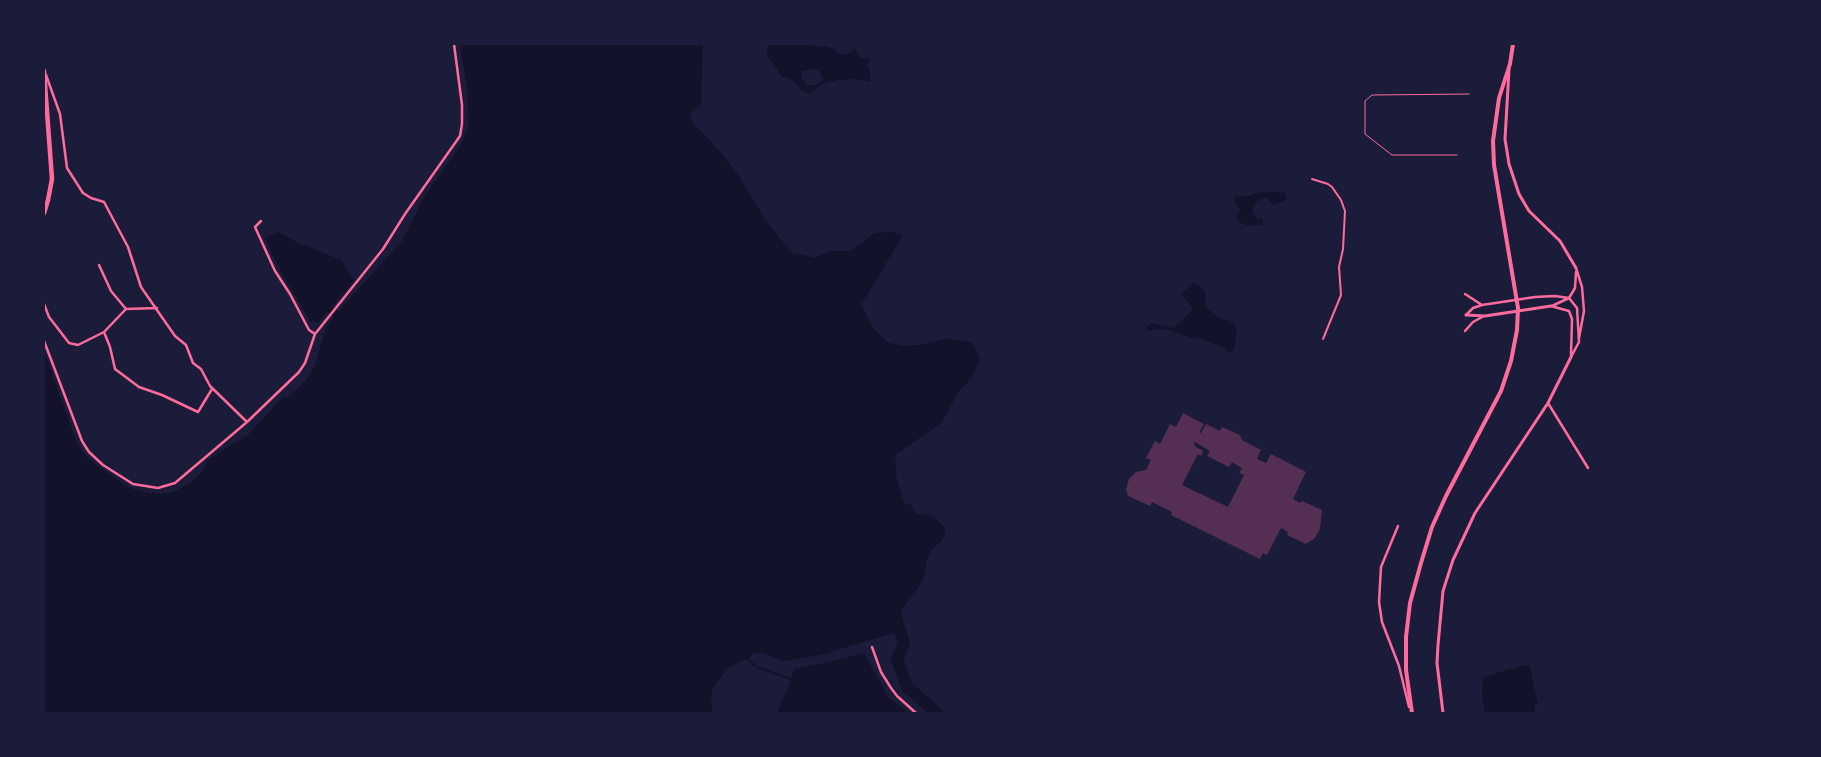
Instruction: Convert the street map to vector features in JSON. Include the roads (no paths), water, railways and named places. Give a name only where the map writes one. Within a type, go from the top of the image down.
[{"type":"main road","points":[[1411,713],[1406,670],[1406,637],[1410,603],[1421,563],[1432,527],[1442,504],[1501,391],[1511,361],[1517,330],[1518,308],[1494,157],[1494,121],[1510,64],[1513,44]]},
{"type":"main road","points":[[44,70],[52,179],[44,213]]},
{"type":"street","points":[[44,341],[79,435],[86,448],[103,465],[133,484],[158,488],[175,483],[246,422],[302,368],[315,334],[383,249],[405,214],[460,136],[462,105],[454,44]]},
{"type":"street","points":[[1443,713],[1437,663],[1443,590],[1453,560],[1475,513],[1548,403],[1579,342],[1584,311],[1582,287],[1576,268],[1560,241],[1529,211],[1519,194],[1509,164],[1505,139],[1510,64]]},
{"type":"street","points":[[44,70],[60,114],[67,168],[84,193],[91,198],[104,202],[128,247],[141,287],[175,336],[186,345],[193,363],[201,369],[212,388],[246,422]]},
{"type":"street","points":[[1312,179],[1332,187],[1345,211],[1343,249],[1339,267],[1341,295],[1323,340]]},
{"type":"street","points":[[261,221],[255,227],[275,271],[290,294],[309,330],[315,334]]},
{"type":"street","points":[[99,265],[111,292],[126,309]]},
{"type":"street","points":[[1466,315],[1485,316],[1551,306],[1569,298],[1576,288],[1576,268]]},
{"type":"street","points":[[1465,294],[1482,305]]},
{"type":"street","points":[[1466,315],[1473,308],[1482,305],[1534,297],[1555,296],[1569,298],[1577,308],[1579,342]]},
{"type":"street","points":[[44,304],[49,317],[69,343],[78,345],[104,332],[126,309],[157,308]]},
{"type":"street","points":[[1551,306],[1568,311],[1572,320],[1571,356]]},
{"type":"street","points":[[1466,331],[1473,322],[1485,316]]},
{"type":"street","points":[[104,332],[110,346],[115,369],[139,387],[162,395],[198,412],[212,388]]},
{"type":"street","points":[[1548,403],[1588,468]]},
{"type":"street","points":[[1398,526],[1381,567],[1379,602],[1382,622],[1399,666],[1411,713]]},
{"type":"street","points":[[872,648],[881,672],[891,688],[916,713]]},
{"type":"lane","points":[[1457,155],[1392,155],[1365,134],[1365,101],[1372,95],[1469,94]]},
{"type":"waterway","points":[[330,309],[336,314]]},
{"type":"waterway","points":[[900,630],[904,643],[897,659],[907,687],[937,713]]},
{"type":"waterway","points":[[747,659],[757,667],[793,680]]}]
